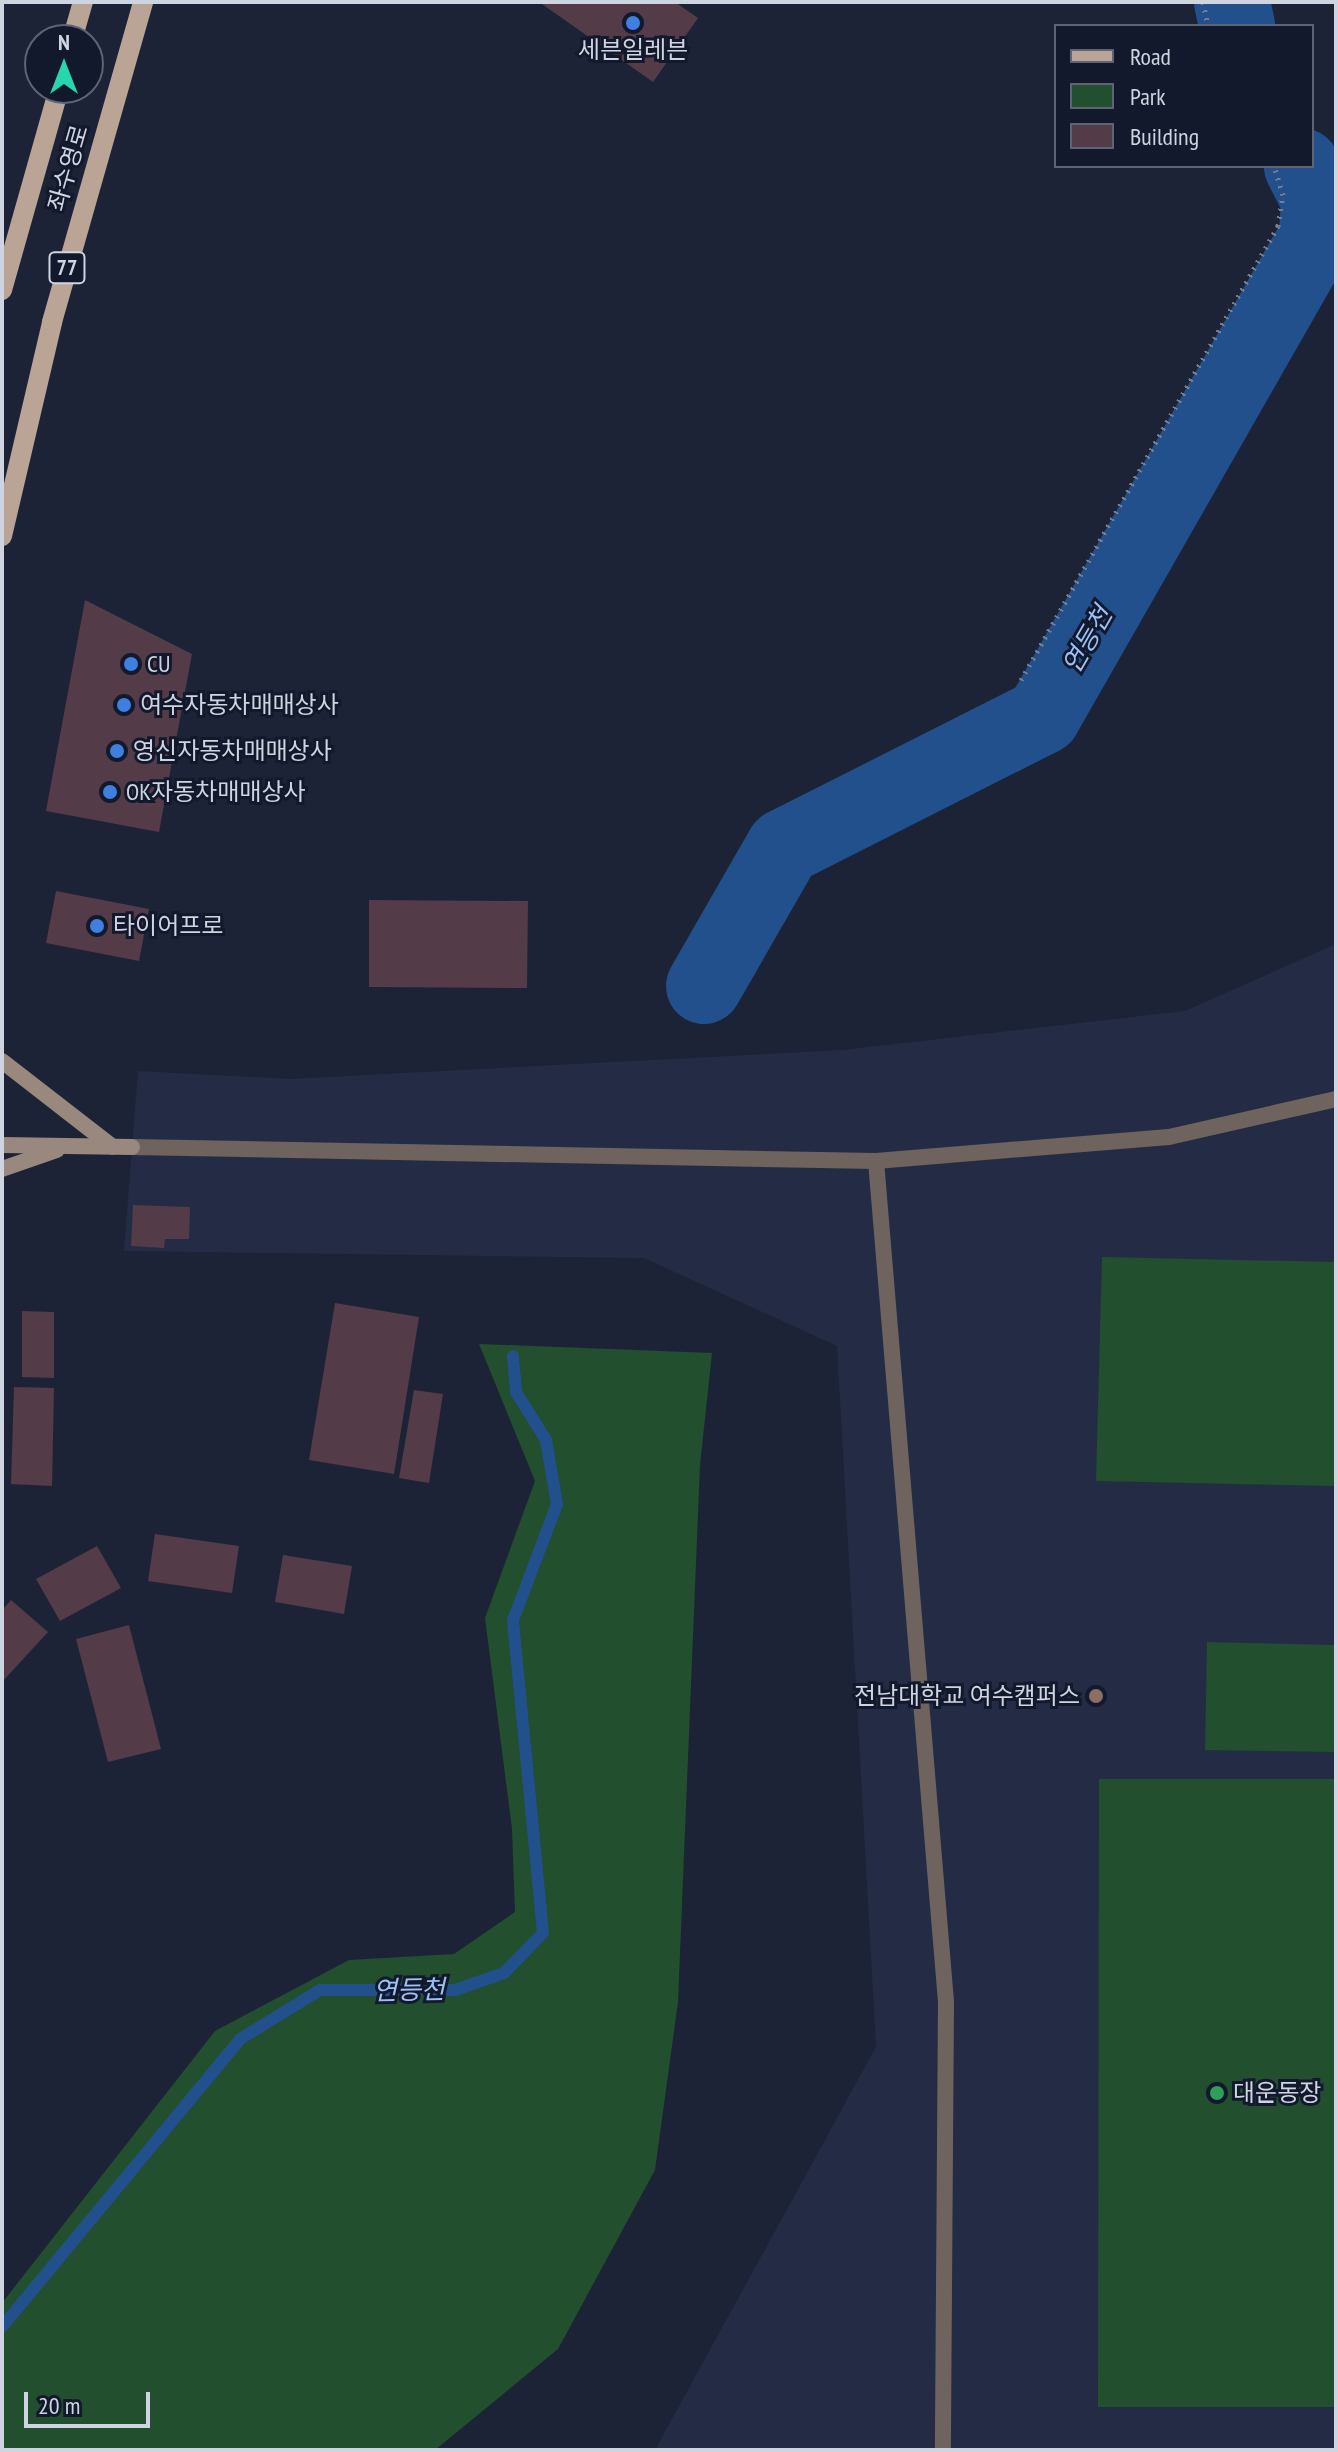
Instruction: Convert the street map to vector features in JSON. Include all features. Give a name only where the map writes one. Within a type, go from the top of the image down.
[{"type":"main road","points":[[77,24],[83,2]]},
{"type":"main road","name":"좌수영로","points":[[2,536],[52,322],[143,2]]},
{"type":"main road","name":"좌수영로","points":[[2,290],[54,104]]},
{"type":"street","points":[[2,1061],[113,1147]]},
{"type":"street","points":[[2,1145],[132,1147]]},
{"type":"street","points":[[2,1169],[71,1146]]},
{"type":"lane","points":[[132,1147],[876,1161],[1169,1137],[1336,1099]]},
{"type":"lane","points":[[876,1161],[946,2002],[943,2450]]},
{"type":"path","points":[[1203,2],[1208,24]]},
{"type":"path","points":[[1021,680],[1278,226],[1283,195],[1275,168]]},
{"type":"shaded area","name":"전남대학교 여수캠퍼스","points":[[1336,944],[1336,2450],[655,2450],[876,2047],[837,1346],[644,1258],[124,1251],[138,1071],[291,1079],[843,1050],[1185,1011]]},
{"type":"green space","points":[[1102,1257],[1336,1262],[1336,1486],[1096,1481]]},
{"type":"green space","points":[[479,1344],[712,1353],[700,1465],[678,2002],[655,2170],[558,2349],[435,2450],[2,2450],[2,2303],[215,2031],[349,1960],[454,1954],[515,1912],[512,1829],[485,1618],[535,1481]]},
{"type":"green space","points":[[1207,1642],[1336,1645],[1336,1752],[1205,1750]]},
{"type":"green space","name":"대운동장","points":[[1099,1779],[1336,1779],[1336,2407],[1098,2407]]},
{"type":"building","points":[[539,2],[675,2],[698,18],[653,82]]},
{"type":"building","points":[[85,600],[192,654],[159,832],[46,811]]},
{"type":"building","name":"타이어프로","points":[[56,891],[149,909],[139,961],[46,943]]},
{"type":"building","points":[[369,900],[528,901],[527,988],[369,987]]},
{"type":"building","points":[[133,1205],[190,1207],[189,1239],[165,1239],[164,1248],[131,1246]]},
{"type":"building","points":[[335,1303],[419,1317],[394,1474],[309,1460]]},
{"type":"building","points":[[22,1311],[54,1312],[54,1378],[22,1377]]},
{"type":"building","points":[[14,1387],[54,1388],[52,1486],[11,1484]]},
{"type":"building","points":[[414,1390],[443,1394],[429,1483],[399,1478]]},
{"type":"building","points":[[155,1534],[239,1546],[232,1593],[148,1581]]},
{"type":"building","points":[[97,1546],[121,1588],[60,1621],[36,1579]]},
{"type":"building","points":[[283,1555],[352,1566],[344,1614],[275,1602]]},
{"type":"building","points":[[11,1600],[48,1632],[2,1682],[2,1610]]},
{"type":"building","points":[[129,1625],[161,1749],[108,1762],[76,1639]]},
{"type":"waterway","name":"연등천","points":[[1232,2],[1237,24]]},
{"type":"waterway","name":"연등천","points":[[704,986],[784,847],[1043,716],[1317,236],[1319,200],[1303,168]]},
{"type":"waterway","name":"연등천","points":[[2,2327],[240,2039],[320,1990],[455,1990],[504,1973],[543,1933],[513,1620],[557,1504],[546,1440],[516,1392],[513,1356]]},
{"type":"place","name":"세븐일레븐","points":[[633,23]]},
{"type":"place","name":"CU","points":[[131,664]]},
{"type":"place","name":"여수자동차매매상사","points":[[124,705]]},
{"type":"place","name":"영신자동차매매상사","points":[[117,751]]},
{"type":"place","name":"OK자동차매매상사","points":[[110,792]]},
{"type":"place","name":"타이어프로","points":[[97,926]]},
{"type":"place","name":"전남대학교 여수캠퍼스","points":[[1096,1696]]},
{"type":"place","name":"대운동장","points":[[1217,2093]]}]
